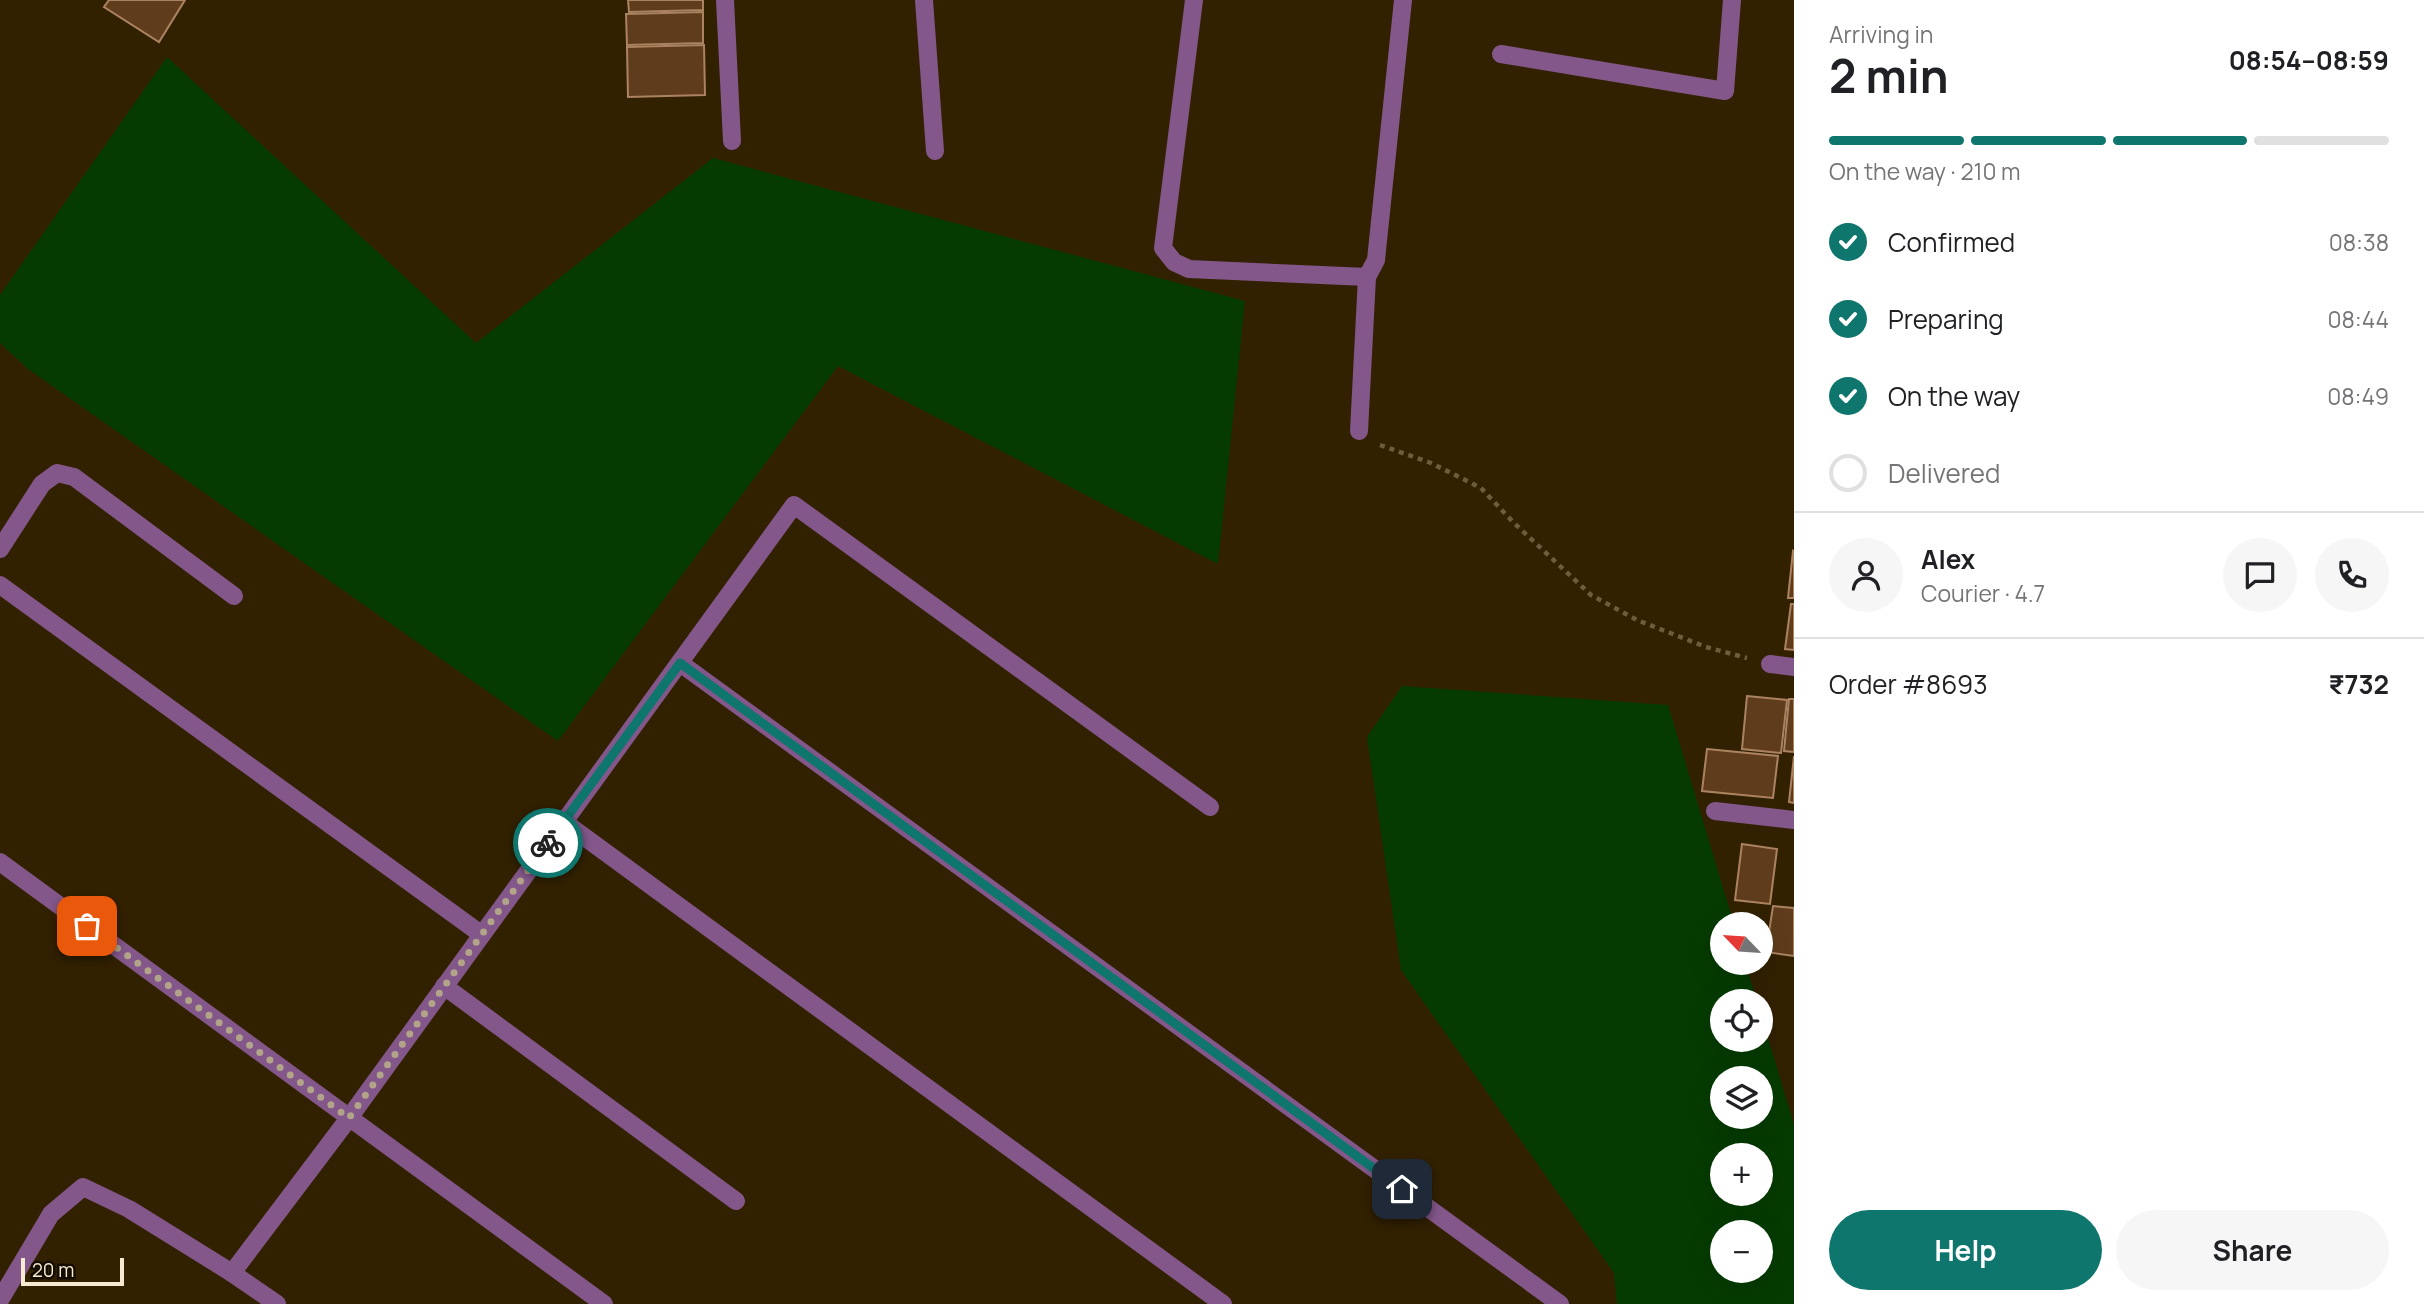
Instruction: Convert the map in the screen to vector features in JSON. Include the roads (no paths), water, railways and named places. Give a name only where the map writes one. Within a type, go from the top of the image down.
[{"type":"street","points":[[725,0],[732,141]]},
{"type":"street","points":[[924,0],[935,151]]},
{"type":"street","points":[[1194,0],[1163,248],[1174,262],[1189,269],[1367,277]]},
{"type":"street","points":[[1359,431],[1367,277],[1376,260],[1403,0]]},
{"type":"street","points":[[1501,54],[1725,91],[1732,0]]},
{"type":"street","points":[[0,549],[42,484],[57,473],[74,477],[234,596]]},
{"type":"street","points":[[232,1273],[349,1118],[794,505],[1209,807]]},
{"type":"street","points":[[0,585],[481,934]]},
{"type":"street","points":[[680,663],[1560,1304]]},
{"type":"street","points":[[1770,664],[1794,667]]},
{"type":"street","points":[[1715,811],[1794,820]]},
{"type":"street","points":[[564,822],[1223,1304]]},
{"type":"street","points":[[0,862],[604,1304]]},
{"type":"street","points":[[444,986],[736,1201]]},
{"type":"street","points":[[0,1300],[51,1214],[83,1187],[129,1209],[277,1304]]}]
